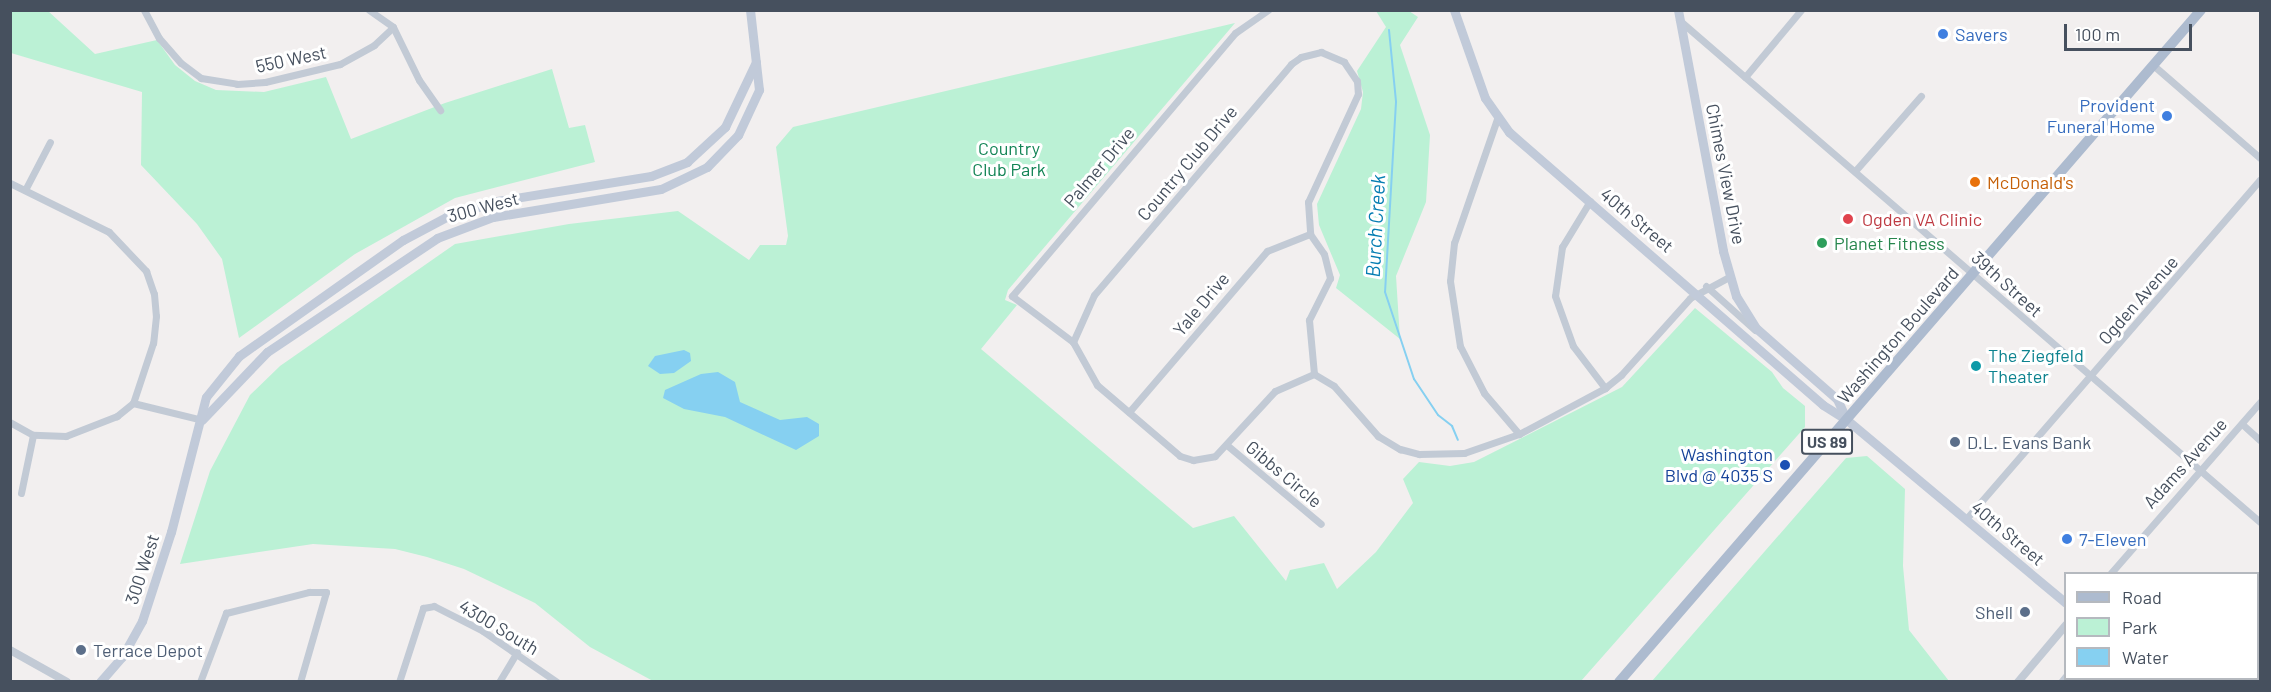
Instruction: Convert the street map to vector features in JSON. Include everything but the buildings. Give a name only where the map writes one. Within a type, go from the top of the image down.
[{"type":"main road","name":"300 West","points":[[202,420],[267,352],[437,238],[500,216],[661,189],[701,172],[728,147],[746,122],[759,90],[750,10]]},
{"type":"main road","name":"40th Street","points":[[1454,10],[1480,86],[1497,118],[1823,405],[1847,420],[2064,601]]},
{"type":"main road","name":"Washington Boulevard","points":[[1619,681],[2200,10]]},
{"type":"main road","name":"Chimes View Drive","points":[[1678,15],[1729,277],[1743,310],[1763,335]]},
{"type":"main road","name":"300 West","points":[[100,681],[125,653],[142,621],[202,420],[206,397],[245,350],[430,225],[497,201],[657,175],[692,159],[725,127],[756,62]]},
{"type":"main road","name":"40th Street","points":[[1763,335],[1837,399],[1847,420]]},
{"type":"street","name":"550 West","points":[[144,10],[159,38],[181,63],[201,78],[237,84],[265,82],[339,64],[374,45],[393,27]]},
{"type":"street","points":[[369,10],[393,27],[419,80],[440,110]]},
{"type":"street","name":"Palmer Drive","points":[[1073,342],[1012,296],[1235,33],[1268,10]]},
{"type":"street","points":[[1745,77],[1801,10]]},
{"type":"street","name":"39th Street","points":[[1678,15],[1745,77],[2090,378],[2260,522]]},
{"type":"street","name":"Country Club Drive","points":[[1073,342],[1094,295],[1292,64],[1301,57],[1321,52],[1344,62],[1357,81],[1358,94],[1308,202],[1310,234],[1324,254],[1330,278],[1309,320],[1314,374]]},
{"type":"street","points":[[2153,65],[2260,158]]},
{"type":"street","points":[[1855,171],[1921,96]]},
{"type":"street","points":[[1497,118],[1454,243],[1450,281],[1460,346],[1484,393],[1519,434]]},
{"type":"street","points":[[25,190],[50,141]]},
{"type":"street","name":"Ogden Avenue","points":[[1966,519],[2260,180]]},
{"type":"street","points":[[10,183],[109,232],[146,271],[154,294],[156,316],[153,343],[133,403],[92,429],[66,436],[33,435],[10,422]]},
{"type":"street","points":[[1590,201],[1562,247],[1555,296],[1573,346],[1605,388]]},
{"type":"street","name":"Yale Drive","points":[[1129,412],[1266,251],[1310,234]]},
{"type":"street","points":[[1073,342],[1097,385],[1180,456],[1204,460],[1228,446],[1275,391],[1314,374],[1334,386],[1378,436],[1419,454],[1464,453],[1519,434],[1605,388],[1621,375],[1696,293],[1706,286],[1729,277]]},
{"type":"street","name":"40th Street","points":[[1706,286],[1763,335]]},
{"type":"street","name":"Adams Avenue","points":[[2111,572],[2260,402]]},
{"type":"street","points":[[133,403],[202,420]]},
{"type":"street","points":[[2242,424],[2260,440]]},
{"type":"street","points":[[21,493],[33,435]]},
{"type":"street","name":"Gibbs Circle","points":[[1228,446],[1321,524]]},
{"type":"street","points":[[200,681],[226,613],[309,592],[326,592],[300,681]]},
{"type":"street","name":"4300 South","points":[[399,681],[423,608],[434,606],[517,652],[557,681]]},
{"type":"street","points":[[2018,681],[2064,627]]},
{"type":"street","points":[[10,650],[67,681]]},
{"type":"street","points":[[499,681],[517,652]]},
{"type":"green space","points":[[10,11],[48,11],[95,54],[157,40],[175,65],[195,81],[216,90],[264,92],[326,77],[351,139],[445,103],[552,69],[569,128],[585,125],[595,162],[455,198],[355,254],[239,338],[222,259],[197,224],[141,165],[142,92],[11,53]]},
{"type":"green space","points":[[1376,11],[1409,11],[1418,17],[1400,45],[1430,135],[1426,202],[1396,276],[1400,339],[1336,288],[1340,275],[1319,225],[1317,204],[1361,109],[1363,92],[1357,71],[1386,27]]},
{"type":"green space","name":"Country Club Park","points":[[1235,23],[1008,290],[1005,300],[1017,305],[981,349],[1193,528],[1234,516],[1286,581],[1290,570],[1324,563],[1337,589],[1376,552],[1413,503],[1403,479],[1419,462],[1450,466],[1474,462],[1622,387],[1695,308],[1772,372],[1783,388],[1805,406],[1805,427],[1581,681],[653,681],[590,647],[535,603],[464,569],[395,549],[313,544],[180,564],[210,471],[250,395],[280,366],[455,244],[569,224],[678,211],[749,260],[760,245],[786,245],[788,236],[776,147],[793,127]]},
{"type":"green space","points":[[1867,456],[1905,489],[1903,566],[1909,630],[1949,681],[1652,681],[1846,458]]},
{"type":"green space","points":[[2260,632],[2260,681],[2215,680],[2259,680]]},
{"type":"water","points":[[684,350],[690,353],[691,361],[674,373],[660,374],[648,366],[655,356]]},
{"type":"water","points":[[718,372],[735,382],[740,402],[780,420],[807,417],[819,424],[819,436],[796,450],[725,417],[684,409],[663,398],[665,390],[701,374]]},
{"type":"waterway","name":"Burch Creek","points":[[1389,30],[1396,102],[1385,292],[1414,379],[1438,415],[1452,426],[1458,440]]},
{"type":"place","name":"Savers","points":[[1943,34]]},
{"type":"place","name":"Provident Funeral Home","points":[[2167,116]]},
{"type":"place","name":"McDonald's","points":[[1975,182]]},
{"type":"place","name":"Ogden VA Clinic","points":[[1848,219]]},
{"type":"place","name":"Planet Fitness","points":[[1822,243]]},
{"type":"place","name":"The Ziegfeld Theater","points":[[1976,366]]},
{"type":"place","name":"D.L. Evans Bank","points":[[1955,442]]},
{"type":"place","name":"Washington Blvd @ 4035 S","points":[[1785,465]]},
{"type":"place","name":"7-Eleven","points":[[2067,539]]},
{"type":"place","name":"Shell","points":[[2025,612]]},
{"type":"place","name":"Terrace Depot","points":[[81,650]]}]
